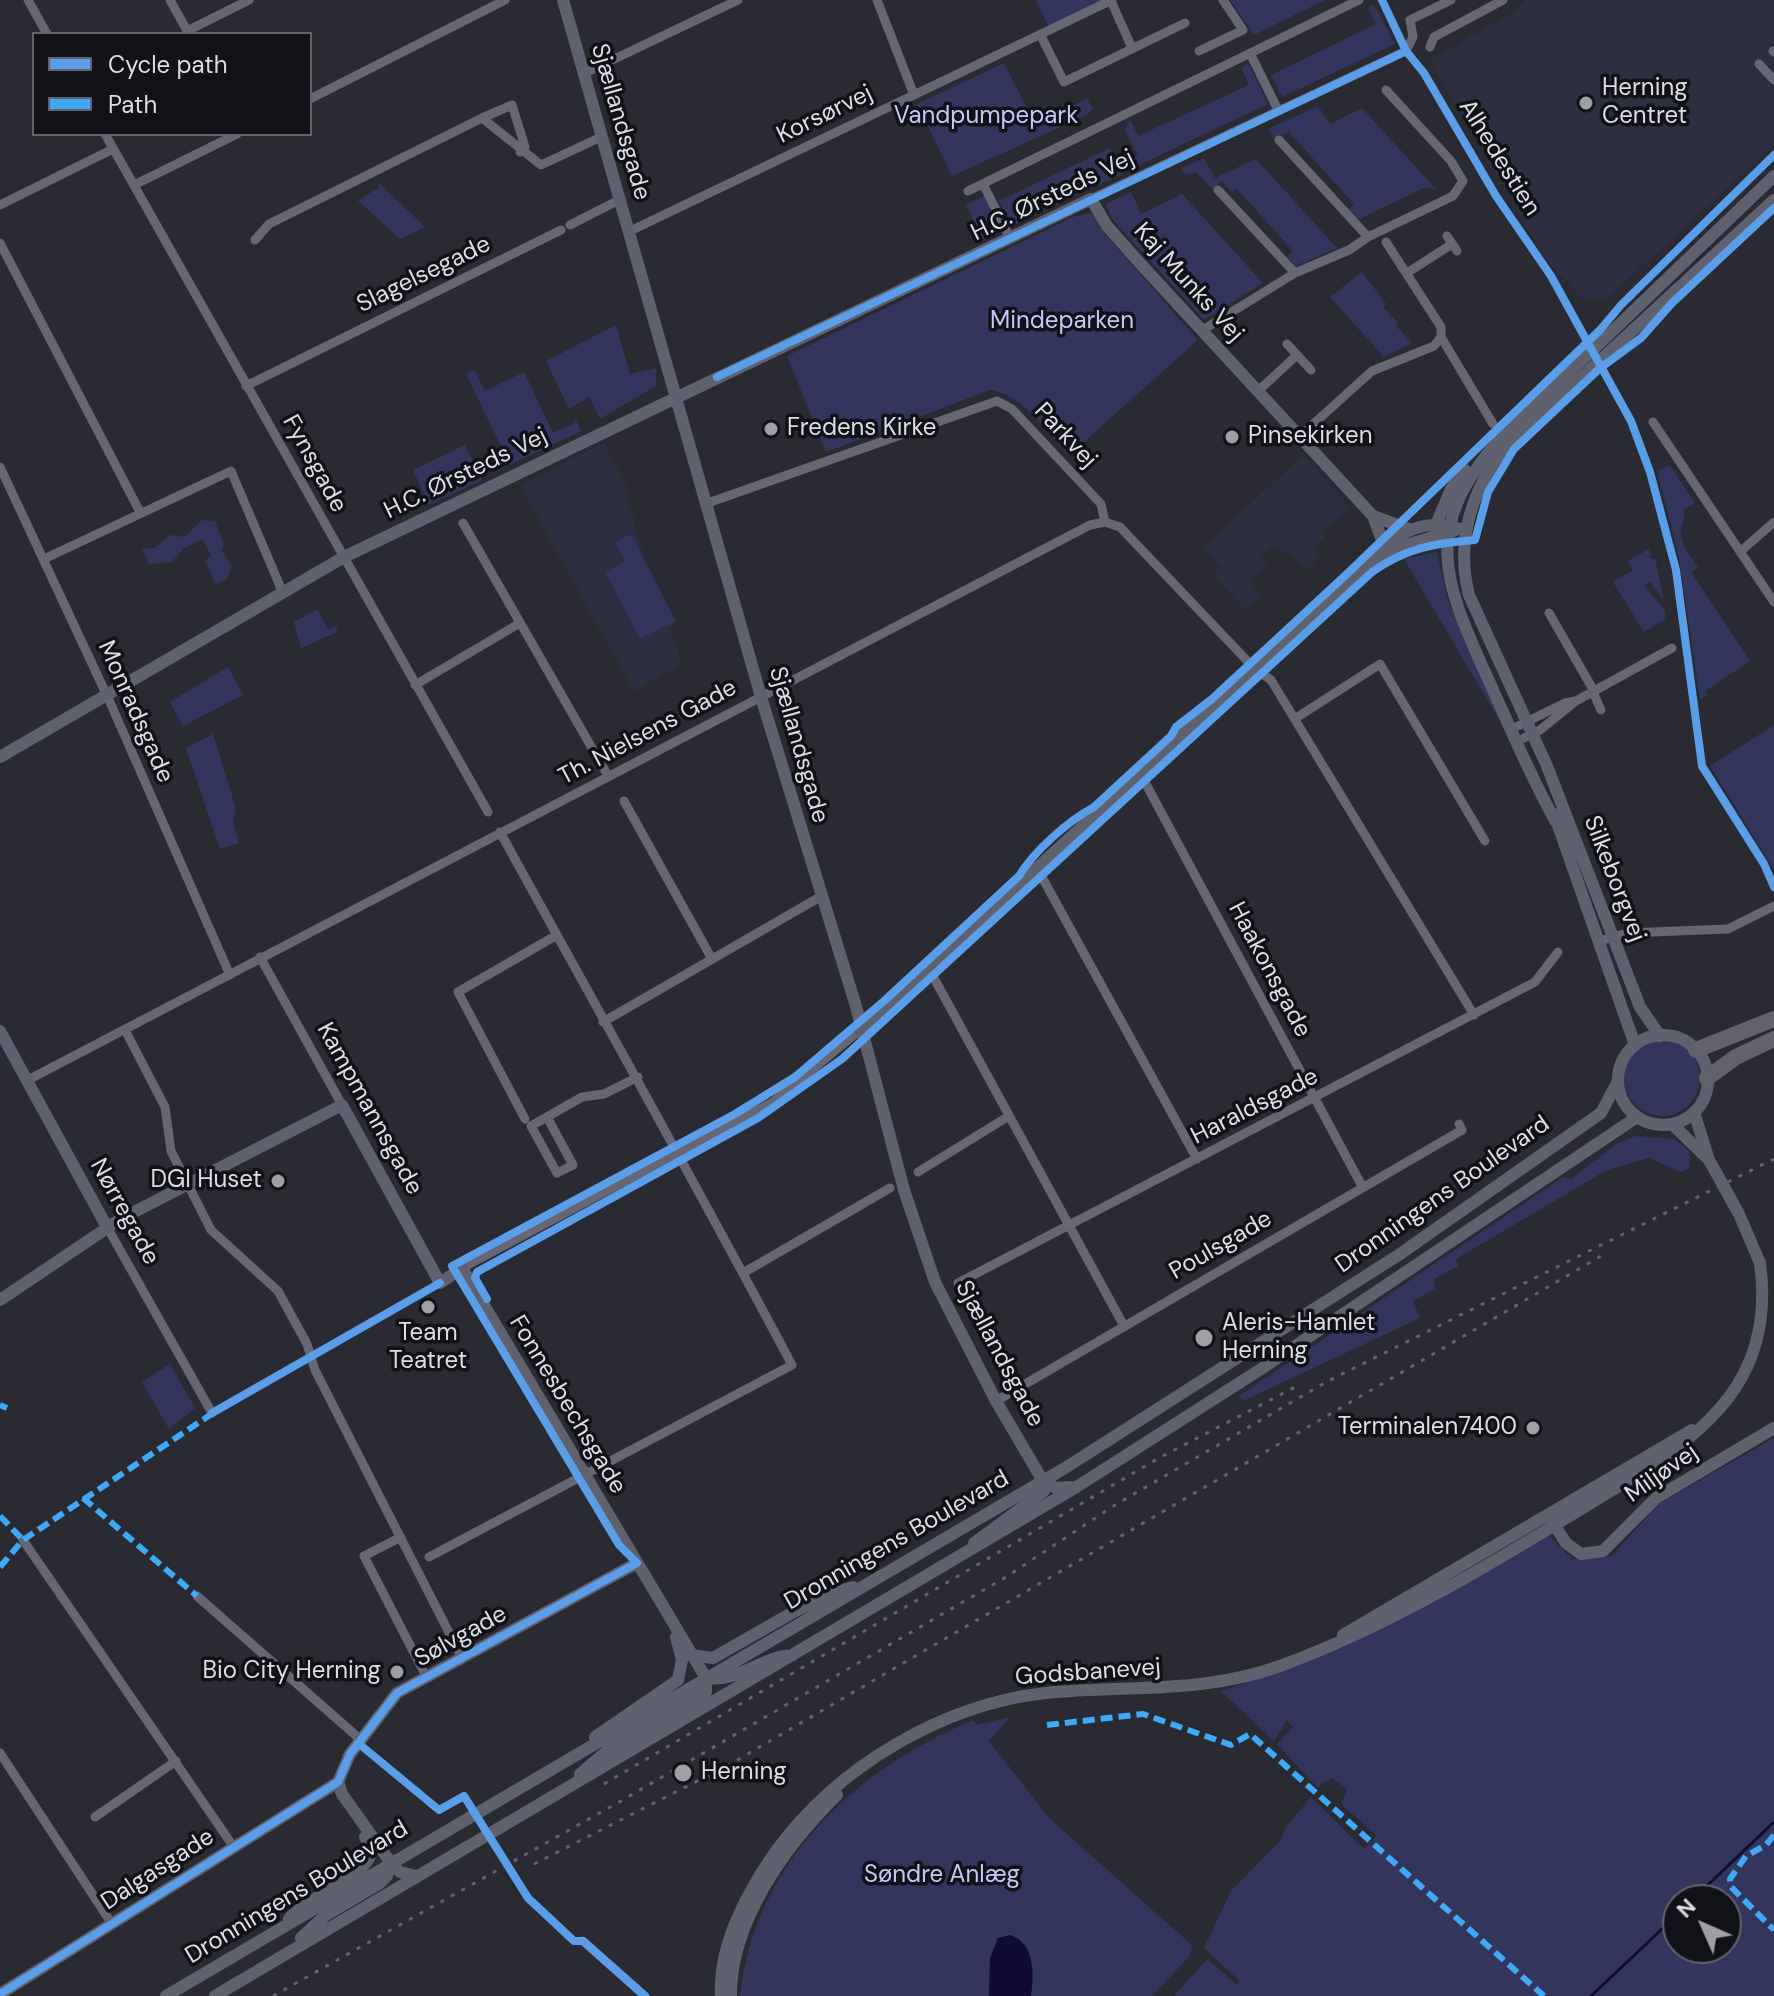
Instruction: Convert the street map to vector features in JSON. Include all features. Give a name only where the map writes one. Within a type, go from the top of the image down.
[{"type":"highway","points":[[1696,1050],[1774,1019]]},
{"type":"highway","points":[[1707,1078],[1736,1057],[1774,1039]]},
{"type":"main road","name":"Sjællandsgade","points":[[563,0],[904,1190],[935,1282],[996,1401],[1043,1481]]},
{"type":"main road","points":[[1354,578],[1399,547],[1445,526],[1461,475],[1774,176]]},
{"type":"main road","name":"H.C. Ørsteds Vej","points":[[0,757],[344,557],[1091,199]]},
{"type":"main road","name":"Kaj Munks Vej","points":[[1091,199],[1107,226],[1373,516],[1384,545]]},
{"type":"main road","name":"Silkeborgvej","points":[[1660,1036],[1640,1007],[1614,936],[1469,595],[1463,573],[1465,531],[1487,472],[1501,452],[1774,200]]},
{"type":"main road","name":"Kaj Munks Vej","points":[[1373,516],[1411,530]]},
{"type":"main road","points":[[860,1030],[1354,578],[1384,545],[1411,530],[1445,526],[1465,531]]},
{"type":"main road","name":"Silkeborgvej","points":[[1445,526],[1448,576],[1460,617],[1556,822]]},
{"type":"main road","name":"Silkeborgvej","points":[[1460,617],[1472,631],[1526,730],[1635,1045]]},
{"type":"main road","name":"Nørregade","points":[[0,1031],[111,1224]]},
{"type":"main road","points":[[1660,1036],[1675,1037],[1696,1050],[1707,1078],[1704,1096],[1694,1112],[1672,1124],[1647,1122],[1637,1117],[1627,1107],[1618,1081],[1622,1061],[1635,1045],[1660,1036]]},
{"type":"main road","name":"Dronningens Boulevard","points":[[166,1996],[1043,1481],[1400,1254],[1601,1113],[1618,1081]]},
{"type":"main road","points":[[136,1211],[342,1105]]},
{"type":"main road","name":"Kampmannsgade","points":[[342,1105],[440,1283],[462,1268]]},
{"type":"main road","name":"Godsbanevej","points":[[721,1996],[723,1965],[740,1913],[771,1859],[806,1814],[840,1782],[865,1766],[931,1728],[1005,1701],[1046,1693],[1209,1684],[1257,1674],[1323,1648],[1430,1582],[1551,1521],[1708,1422],[1737,1391],[1756,1357],[1765,1310],[1760,1263],[1739,1214],[1709,1160],[1694,1112]]},
{"type":"main road","name":"Dronningens Boulevard","points":[[215,1996],[1078,1486],[1286,1352],[1637,1117]]},
{"type":"main road","name":"Godsbanevej","points":[[1672,1124],[1709,1160]]},
{"type":"main road","points":[[0,1300],[111,1224]]},
{"type":"main road","name":"Fonnesbechsgade","points":[[462,1268],[706,1678]]},
{"type":"main road","name":"Miljøvej","points":[[1551,1521],[1566,1543],[1581,1554],[1603,1551],[1656,1498],[1774,1428]]},
{"type":"main road","points":[[1043,1481],[1056,1488],[1078,1486]]},
{"type":"main road","points":[[961,1556],[986,1531],[1044,1491],[1043,1481]]},
{"type":"main road","name":"Sølvgade","points":[[338,1782],[361,1740],[397,1693],[637,1563]]},
{"type":"main road","points":[[691,1655],[713,1658],[830,1594],[872,1582]]},
{"type":"main road","points":[[585,1749],[601,1730],[678,1680],[682,1660],[674,1626]]},
{"type":"main road","points":[[556,1794],[607,1751],[706,1692],[706,1678],[723,1681],[777,1655],[795,1655]]},
{"type":"main road","name":"Godsbanevej","points":[[731,1996],[735,1954],[767,1885],[813,1820],[865,1766]]},
{"type":"main road","points":[[284,1925],[299,1907],[352,1875],[371,1856],[372,1849],[338,1782]]},
{"type":"main road","name":"Dalgasgade","points":[[0,1994],[338,1782]]},
{"type":"main road","points":[[357,1816],[391,1863],[400,1872],[416,1876]]},
{"type":"main road","points":[[281,1955],[326,1915],[380,1883],[387,1876],[391,1863]]},
{"type":"street","points":[[28,0],[46,32]]},
{"type":"street","points":[[170,0],[188,32],[249,0]]},
{"type":"street","points":[[312,98],[505,0]]},
{"type":"street","points":[[583,74],[722,4],[738,0]]},
{"type":"street","points":[[877,0],[914,95]]},
{"type":"street","name":"Korsørvej","points":[[628,232],[1111,0],[1132,48]]},
{"type":"street","points":[[1199,51],[1243,30],[1223,0]]},
{"type":"street","name":"H.C. Ørsteds Vej","points":[[968,191],[1359,0]]},
{"type":"street","name":"H.C. Ørsteds Vej","points":[[1091,199],[1406,51],[1413,37],[1410,20],[1451,0]]},
{"type":"street","points":[[1430,47],[1434,37],[1503,0]]},
{"type":"street","points":[[1040,34],[1064,82],[1185,23]]},
{"type":"street","points":[[1250,53],[1278,110]]},
{"type":"street","points":[[1759,64],[1774,80]]},
{"type":"street","points":[[1201,331],[1295,273],[1349,250],[1368,237],[1453,196],[1463,181],[1451,161],[1386,90]]},
{"type":"street","points":[[255,240],[265,225],[512,105],[525,147],[520,152]]},
{"type":"street","points":[[482,118],[520,152],[541,165],[601,137]]},
{"type":"street","name":"Fynsgade","points":[[106,136],[488,812]]},
{"type":"street","points":[[134,185],[233,136]]},
{"type":"street","points":[[1279,140],[1368,237]]},
{"type":"street","points":[[0,205],[113,149]]},
{"type":"street","name":"H.C. Ørsteds Vej","points":[[983,184],[1010,238]]},
{"type":"street","points":[[1218,190],[1295,273]]},
{"type":"street","name":"Slagelsegade","points":[[246,386],[619,200]]},
{"type":"street","points":[[1386,242],[1441,327],[1441,337],[1493,424]]},
{"type":"street","points":[[0,243],[140,512]]},
{"type":"street","points":[[1407,273],[1452,244]]},
{"type":"street","points":[[1300,436],[1372,371],[1434,346],[1441,337]]},
{"type":"street","points":[[1287,344],[1311,370]]},
{"type":"street","points":[[1257,392],[1297,355]]},
{"type":"street","name":"Parkvej","points":[[705,504],[997,401],[1012,409],[1101,504],[1105,522]]},
{"type":"street","points":[[1653,422],[1774,602]]},
{"type":"street","name":"Monradsgade","points":[[0,467],[107,696],[230,975]]},
{"type":"street","points":[[44,559],[231,471],[283,593]]},
{"type":"street","points":[[1105,522],[1120,527],[1254,668],[1271,680],[1474,1015]]},
{"type":"street","name":"Th. Nielsens Gade","points":[[26,1081],[1090,525],[1105,522]]},
{"type":"street","points":[[1740,552],[1774,522]]},
{"type":"street","points":[[463,523],[608,776]]},
{"type":"street","points":[[1549,613],[1594,691],[1601,710]]},
{"type":"street","points":[[415,685],[520,623]]},
{"type":"street","points":[[1526,730],[1672,648]]},
{"type":"street","points":[[1296,718],[1380,664],[1485,841]]},
{"type":"street","name":"Haakonsgade","points":[[1140,773],[1362,1186]]},
{"type":"street","points":[[624,801],[712,959]]},
{"type":"street","points":[[429,1557],[792,1365],[638,1077],[603,1022],[500,832]]},
{"type":"street","points":[[1034,870],[1043,879],[1197,1159]]},
{"type":"street","points":[[603,1022],[820,897]]},
{"type":"street","points":[[1600,941],[1614,936],[1728,929],[1774,906]]},
{"type":"street","points":[[525,1119],[458,992],[557,935]]},
{"type":"street","name":"Haraldsgade","points":[[958,1283],[1316,1099],[1535,982],[1558,952]]},
{"type":"street","name":"Kampmannsgade","points":[[260,957],[342,1105]]},
{"type":"street","points":[[928,967],[1124,1326]]},
{"type":"street","points":[[125,1030],[165,1107],[171,1151],[211,1230],[278,1291],[462,1658]]},
{"type":"street","points":[[462,1268],[778,1099],[860,1030]]},
{"type":"street","points":[[547,1117],[573,1165],[557,1173],[531,1126],[582,1097],[604,1094],[638,1077]]},
{"type":"street","points":[[918,1172],[1009,1116]]},
{"type":"street","name":"Poulsgade","points":[[996,1401],[1462,1130],[1459,1124]]},
{"type":"street","points":[[743,1273],[890,1188]]},
{"type":"street","name":"Nørregade","points":[[111,1224],[212,1413]]},
{"type":"street","points":[[401,1537],[364,1556],[427,1678]]},
{"type":"street","points":[[23,1540],[233,1846]]},
{"type":"street","points":[[197,1596],[361,1740]]},
{"type":"street","points":[[0,1753],[112,1924]]},
{"type":"street","points":[[95,1817],[176,1761]]},
{"type":"street","points":[[583,1941],[645,1996]]},
{"type":"shaded area","points":[[1525,0],[1774,0],[1774,145],[1605,300],[1581,298],[1545,258],[1430,60],[1510,14]]},
{"type":"shaded area","points":[[604,442],[625,483],[641,548],[675,624],[670,629],[682,664],[634,691],[520,486]]},
{"type":"shaded area","points":[[1303,455],[1351,507],[1323,532],[1326,536],[1313,548],[1320,557],[1306,570],[1289,552],[1285,554],[1275,544],[1261,557],[1267,564],[1249,581],[1262,595],[1245,610],[1213,574],[1221,567],[1203,548]]},
{"type":"shaded area","points":[[1010,1935],[1024,1945],[1031,1960],[1031,1996],[989,1996],[990,1958],[998,1938]]},
{"type":"green space","points":[[1036,0],[1105,0],[1049,28]]},
{"type":"green space","points":[[1230,0],[1325,0],[1254,35]]},
{"type":"green space","points":[[1374,5],[1395,44],[1282,97],[1271,75],[1376,24],[1368,8]]},
{"type":"green space","name":"Vandpumpepark","points":[[1004,63],[1035,124],[1087,99],[1093,109],[1087,115],[952,176],[917,104]]},
{"type":"green space","points":[[1249,64],[1268,104],[1135,167],[1131,159],[1138,155],[1125,131],[1130,119],[1138,136],[1249,85],[1241,67]]},
{"type":"green space","points":[[1318,106],[1330,124],[1362,108],[1437,190],[1426,187],[1357,220],[1348,210],[1354,204],[1289,132],[1274,138],[1268,129]]},
{"type":"green space","points":[[1110,148],[1117,165],[1128,160],[1132,169],[1011,226],[999,201]]},
{"type":"green space","points":[[1204,158],[1215,178],[1256,159],[1337,248],[1296,266],[1287,257],[1293,251],[1237,189],[1232,192],[1222,181],[1212,189],[1196,172],[1185,175],[1182,168]]},
{"type":"green space","points":[[379,182],[425,227],[400,239],[358,201],[379,187]]},
{"type":"green space","points":[[1131,192],[1141,214],[1182,194],[1263,283],[1204,320],[1112,219],[1106,204]]},
{"type":"green space","points":[[984,196],[1000,231],[982,239],[966,205]]},
{"type":"green space","name":"Mindeparken","points":[[1092,213],[1104,233],[1198,340],[1068,456],[1024,406],[990,390],[826,452],[787,356],[1075,216]]},
{"type":"green space","points":[[1362,272],[1386,304],[1383,307],[1398,323],[1396,326],[1412,343],[1384,357],[1330,297]]},
{"type":"green space","points":[[616,325],[630,374],[656,368],[656,386],[600,419],[589,397],[569,409],[546,361]]},
{"type":"green space","points":[[474,370],[485,391],[524,372],[553,433],[575,423],[575,418],[581,431],[510,465],[466,374]]},
{"type":"green space","points":[[465,445],[482,480],[429,505],[413,470]]},
{"type":"green space","points":[[1670,465],[1695,503],[1684,510],[1681,529],[1683,544],[1698,567],[1691,572],[1750,661],[1705,691],[1707,695],[1700,700],[1679,557],[1657,471]]},
{"type":"green space","points":[[202,520],[215,521],[224,545],[222,550],[232,566],[227,579],[216,585],[205,561],[211,555],[202,539],[183,549],[172,562],[149,564],[142,549],[155,548],[170,535],[185,537]]},
{"type":"green space","points":[[631,534],[676,621],[640,639],[605,572],[625,561],[615,543]]},
{"type":"green space","points":[[1649,549],[1651,559],[1655,558],[1664,601],[1650,582],[1644,585],[1665,611],[1665,619],[1644,632],[1613,582],[1633,570],[1628,561]]},
{"type":"green space","points":[[1437,552],[1448,601],[1510,738],[1404,559]]},
{"type":"green space","points":[[317,609],[328,629],[336,626],[337,632],[301,648],[294,622]]},
{"type":"green space","points":[[228,667],[243,695],[183,726],[170,702]]},
{"type":"green space","points":[[1774,725],[1774,870],[1710,766]]},
{"type":"green space","points":[[213,734],[236,809],[233,822],[239,843],[220,849],[186,748]]},
{"type":"green space","points":[[1662,1040],[1676,1043],[1689,1051],[1697,1064],[1700,1078],[1697,1092],[1689,1105],[1676,1113],[1662,1116],[1648,1113],[1635,1105],[1627,1092],[1624,1078],[1627,1064],[1635,1051],[1648,1043]]},
{"type":"green space","points":[[1636,1136],[1674,1139],[1689,1151],[1690,1168],[1680,1172],[1649,1158],[1607,1170],[1456,1259],[1458,1266],[1434,1279],[1435,1289],[1413,1301],[1420,1318],[1243,1401],[1239,1396],[1563,1177],[1571,1179],[1616,1144]]},
{"type":"green space","points":[[170,1364],[195,1408],[169,1429],[142,1382]]},
{"type":"green space","points":[[1774,1438],[1774,1996],[1174,1996],[1207,1959],[1236,1984],[1240,1981],[1204,1948],[1231,1891],[1281,1840],[1285,1828],[1311,1797],[1364,1849],[1377,1836],[1341,1804],[1347,1789],[1332,1778],[1317,1787],[1277,1744],[1293,1727],[1287,1720],[1274,1741],[1221,1691],[1264,1677],[1347,1641],[1428,1600],[1546,1533],[1572,1559],[1612,1556],[1657,1505]]},
{"type":"green space","name":"Søndre Anlæg","points":[[1010,1717],[989,1741],[1049,1818],[1193,1946],[1189,1957],[1152,1996],[740,1996],[749,1948],[766,1904],[789,1863],[818,1827],[851,1794],[929,1741],[973,1720],[977,1725]]},
{"type":"waterway","points":[[1709,1884],[1774,1822]]},
{"type":"waterway","points":[[1591,1996],[1662,1929]]},
{"type":"tunnel","points":[[116,1222],[136,1211]]},
{"type":"railway","points":[[273,1996],[621,1801],[1006,1577],[1115,1505],[1328,1381],[1774,1159]]},
{"type":"railway","points":[[534,1864],[727,1766],[1601,1256]]},
{"type":"railway","points":[[604,1784],[1159,1458],[1301,1384]]},
{"type":"marked path","points":[[0,1405],[7,1408]]},
{"type":"marked path","points":[[0,1567],[23,1540],[216,1411]]},
{"type":"marked path","points":[[83,1498],[197,1596]]},
{"type":"marked path","points":[[0,1516],[23,1540]]},
{"type":"marked path","points":[[1047,1725],[1143,1714],[1231,1745],[1250,1734],[1544,1996]]},
{"type":"marked path","points":[[1774,1835],[1766,1845],[1746,1856],[1730,1879],[1731,1887],[1774,1930]]},
{"type":"cycle path","name":"Alhedestien","points":[[1382,0],[1406,51],[1424,73],[1496,196],[1551,276],[1631,421],[1650,472],[1676,570],[1702,766],[1764,864],[1774,887]]},
{"type":"cycle path","points":[[717,377],[1406,51]]},
{"type":"cycle path","points":[[637,1563],[619,1545],[452,1266],[735,1114],[795,1077],[884,1001],[1019,876],[1052,837],[1094,807],[1171,736],[1176,727],[1212,699],[1349,572],[1600,330],[1621,305],[1774,155]]},
{"type":"cycle path","points":[[487,1299],[475,1278],[477,1272],[758,1118],[842,1059],[1372,572],[1397,557],[1421,548],[1475,540],[1488,492],[1514,449],[1599,369],[1641,338],[1672,303],[1774,208]]},
{"type":"cycle path","points":[[212,1413],[440,1283]]},
{"type":"cycle path","points":[[0,1994],[338,1782],[350,1754],[397,1693],[637,1563]]},
{"type":"cycle path","points":[[358,1743],[439,1810],[464,1796],[528,1898],[574,1941],[583,1941],[645,1996]]},
{"type":"place","name":"Herning Centret","points":[[1586,103]]},
{"type":"place","name":"Fredens Kirke","points":[[771,429]]},
{"type":"place","name":"Pinsekirken","points":[[1232,437]]},
{"type":"place","name":"DGI Huset","points":[[278,1181]]},
{"type":"place","name":"Team Teatret","points":[[428,1307]]},
{"type":"place","name":"Aleris-Hamlet Herning","points":[[1204,1338]]},
{"type":"place","name":"Terminalen7400","points":[[1533,1428]]},
{"type":"place","name":"Bio City Herning","points":[[397,1672]]},
{"type":"place","name":"Herning","points":[[683,1773]]}]
